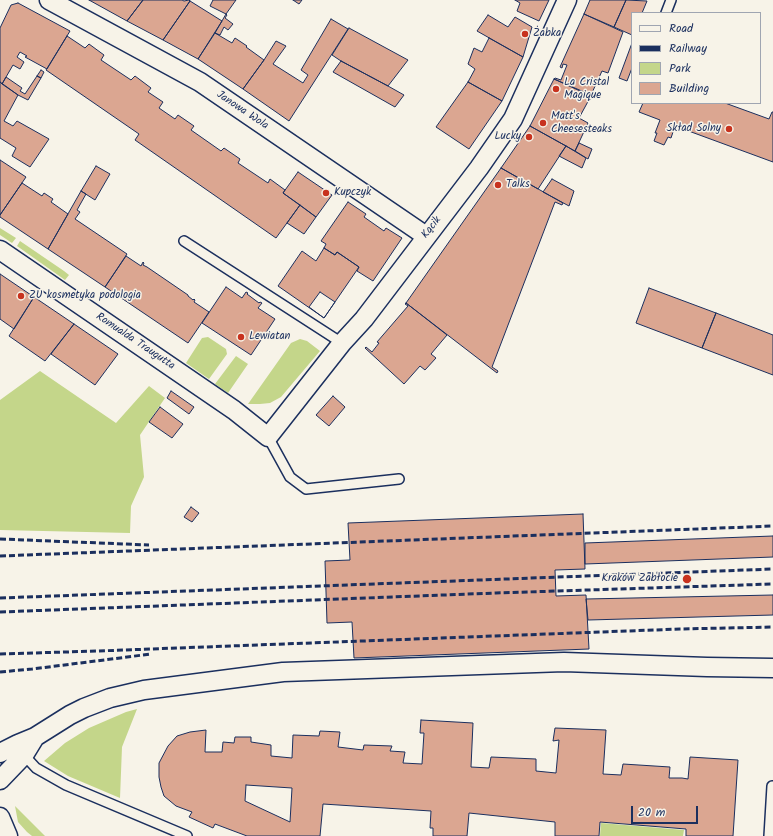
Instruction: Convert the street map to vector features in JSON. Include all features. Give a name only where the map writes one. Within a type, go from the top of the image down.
[{"type":"street","name":"Janowa Wola","points":[[49,0],[200,82],[426,236]]},
{"type":"street","name":"Kącik","points":[[268,437],[342,343],[364,319],[479,168],[513,119],[567,0]]},
{"type":"street","name":"Romualda Traugutta","points":[[0,250],[234,410],[268,437]]},
{"type":"street","points":[[0,753],[35,737],[84,708],[99,701],[126,693],[283,672],[564,662],[773,668]]},
{"type":"street","points":[[0,780],[24,755],[35,737]]},
{"type":"street","points":[[0,817],[8,836]]},
{"type":"lane","points":[[666,12],[671,0]]},
{"type":"lane","points":[[184,241],[342,343]]},
{"type":"lane","points":[[268,437],[290,477],[306,489],[399,479]]},
{"type":"lane","points":[[24,755],[36,768],[66,785],[187,836]]},
{"type":"lane","points":[[769,836],[772,786]]},
{"type":"green space","points":[[0,228],[16,238],[12,243],[0,235]]},
{"type":"green space","points":[[20,241],[69,275],[65,280],[17,246]]},
{"type":"green space","points":[[208,337],[226,349],[227,354],[209,379],[186,363],[202,338]]},
{"type":"green space","points":[[300,339],[307,341],[320,351],[281,397],[270,403],[248,404],[291,343]]},
{"type":"green space","points":[[236,356],[248,364],[228,393],[215,384]]},
{"type":"green space","points":[[40,371],[116,423],[149,386],[165,398],[140,435],[144,477],[131,506],[130,533],[0,530],[0,400]]},
{"type":"green space","points":[[137,709],[122,747],[120,798],[68,776],[44,761],[65,743],[89,728],[126,712]]},
{"type":"green space","points":[[15,806],[45,836],[32,836],[27,832],[18,822]]},
{"type":"green space","points":[[601,823],[684,830],[683,836],[600,836]]},
{"type":"building","points":[[89,0],[143,0],[127,21]]},
{"type":"building","points":[[143,0],[190,1],[163,40],[127,21]]},
{"type":"building","points":[[213,0],[236,0],[226,14],[210,6]]},
{"type":"building","points":[[293,0],[302,0],[299,4]]},
{"type":"building","points":[[515,0],[549,0],[539,21],[517,11],[520,3]]},
{"type":"building","points":[[590,0],[626,0],[614,27],[584,14]]},
{"type":"building","points":[[626,0],[647,1],[642,12],[631,12],[631,35],[614,27]]},
{"type":"building","points":[[190,1],[222,21],[198,59],[163,40]]},
{"type":"building","points":[[18,3],[70,31],[47,69],[25,57],[27,56],[20,52],[17,57],[24,62],[20,69],[13,65],[2,84],[0,82],[0,28],[11,5]]},
{"type":"building","points":[[226,14],[227,15],[225,18],[233,24],[228,30],[224,27],[220,35],[215,33]]},
{"type":"building","points":[[584,14],[623,32],[608,73],[602,71],[591,95],[554,79],[561,80],[567,65],[563,64],[562,68],[560,67]]},
{"type":"building","points":[[488,15],[508,27],[515,17],[532,27],[523,57],[477,31]]},
{"type":"building","points":[[331,19],[348,29],[289,121],[243,89],[276,41],[286,46],[273,64],[303,83],[308,75],[301,70]]},
{"type":"building","points":[[349,28],[408,60],[388,86],[332,55]]},
{"type":"building","points":[[215,33],[232,43],[235,38],[264,60],[243,89],[198,59]]},
{"type":"building","points":[[67,36],[85,48],[89,44],[104,55],[101,60],[131,80],[135,76],[151,88],[148,92],[163,102],[159,108],[175,119],[178,115],[194,126],[191,130],[221,151],[224,148],[240,159],[238,163],[268,183],[270,179],[285,190],[283,193],[300,205],[276,238],[135,140],[139,134],[46,70]]},
{"type":"building","points":[[489,38],[523,57],[502,101],[468,82],[475,69],[468,64],[474,48],[482,52]]},
{"type":"building","points":[[631,46],[631,71],[627,81],[619,78]]},
{"type":"building","points":[[341,61],[404,95],[395,107],[333,72]]},
{"type":"building","points":[[41,70],[44,72],[41,78],[37,76]]},
{"type":"building","points":[[37,76],[41,78],[28,100],[2,84],[6,77],[22,88],[20,91],[25,94]]},
{"type":"building","points":[[554,79],[591,96],[579,118],[588,123],[575,151],[530,126]]},
{"type":"building","points":[[0,82],[18,95],[4,121],[13,126],[17,121],[49,139],[30,167],[12,156],[16,148],[0,138]]},
{"type":"building","points":[[468,82],[502,101],[469,149],[436,127]]},
{"type":"building","name":"Skład Solny","points":[[643,104],[728,104],[769,119],[773,112],[773,162],[675,126],[671,138],[668,137],[664,145],[654,141],[657,133],[655,133],[660,120],[639,112]]},
{"type":"building","points":[[530,126],[566,146],[538,189],[501,168]]},
{"type":"building","points":[[579,143],[592,149],[588,159],[575,151]]},
{"type":"building","points":[[566,146],[586,158],[582,168],[559,156]]},
{"type":"building","points":[[0,160],[26,177],[0,215]]},
{"type":"building","points":[[96,166],[110,174],[95,200],[81,191]]},
{"type":"building","points":[[501,168],[563,203],[562,205],[555,202],[492,367],[498,371],[497,373],[406,303]]},
{"type":"building","points":[[298,172],[332,195],[316,217],[283,193]]},
{"type":"building","points":[[552,179],[574,191],[569,206],[543,192]]},
{"type":"building","points":[[22,183],[42,196],[44,193],[53,199],[51,202],[68,214],[48,249],[0,217]]},
{"type":"building","points":[[81,191],[86,194],[77,210],[80,212],[75,219],[127,254],[105,287],[48,249]]},
{"type":"building","points":[[348,202],[366,214],[364,217],[384,231],[386,228],[402,238],[373,281],[357,271],[359,267],[337,252],[335,255],[324,248],[326,244],[321,241]]},
{"type":"building","points":[[300,205],[316,217],[304,234],[287,223]]},
{"type":"building","points":[[324,248],[335,255],[337,252],[359,267],[324,318],[278,286],[302,251],[316,261]]},
{"type":"building","points":[[126,256],[141,266],[143,262],[143,265],[188,295],[193,300],[194,299],[194,302],[209,312],[188,343],[105,287]]},
{"type":"building","points":[[0,274],[34,297],[14,329],[0,319]]},
{"type":"building","points":[[226,287],[242,298],[246,292],[248,293],[247,294],[259,303],[262,303],[258,308],[275,319],[251,355],[202,323]]},
{"type":"building","points":[[649,288],[716,313],[702,348],[636,323]]},
{"type":"building","points":[[320,292],[335,302],[324,318],[309,307]]},
{"type":"building","points":[[34,297],[74,324],[45,361],[9,336]]},
{"type":"building","points":[[406,303],[447,335],[431,354],[436,358],[425,370],[420,366],[404,384],[365,348],[366,347],[372,352],[379,343],[377,342],[408,306],[405,304]]},
{"type":"building","points":[[716,313],[773,335],[773,375],[702,348]]},
{"type":"building","points":[[74,324],[118,354],[95,385],[51,354]]},
{"type":"building","points":[[171,391],[194,407],[189,414],[167,398]]},
{"type":"building","points":[[333,396],[345,407],[329,426],[316,415]]},
{"type":"building","points":[[160,407],[183,424],[172,438],[149,422]]},
{"type":"building","points":[[191,507],[199,513],[192,522],[184,517]]},
{"type":"building","points":[[583,514],[585,569],[555,570],[556,596],[586,595],[589,649],[354,658],[352,622],[327,623],[325,561],[350,560],[348,523]]},
{"type":"building","points":[[773,536],[773,557],[585,564],[585,543]]},
{"type":"building","points":[[773,595],[773,615],[588,620],[586,599]]},
{"type":"building","points":[[421,720],[473,723],[471,767],[489,768],[491,757],[536,759],[536,771],[556,773],[559,740],[553,741],[555,728],[606,730],[603,774],[621,775],[623,764],[670,767],[669,778],[688,779],[690,757],[738,760],[733,836],[686,836],[686,829],[600,822],[599,836],[555,836],[555,822],[469,813],[467,836],[433,836],[433,828],[430,828],[431,811],[323,804],[320,836],[247,836],[215,824],[213,828],[189,817],[192,812],[176,806],[164,796],[159,777],[159,763],[168,746],[177,736],[190,732],[206,730],[205,752],[222,752],[223,742],[234,743],[235,737],[251,737],[251,742],[271,745],[271,756],[292,758],[293,735],[319,736],[320,731],[340,732],[338,747],[363,750],[364,745],[392,746],[390,751],[405,752],[403,763],[422,764],[424,733],[420,733]],"holes":[[[246,785],[292,788],[290,822],[245,801]]]},
{"type":"railway","points":[[0,556],[773,526]]},
{"type":"railway","points":[[0,539],[149,545]]},
{"type":"railway","points":[[0,598],[773,569]]},
{"type":"railway","points":[[0,612],[773,584]]},
{"type":"railway","points":[[0,654],[680,629],[773,627]]},
{"type":"railway","points":[[0,672],[151,654]]},
{"type":"place","name":"Żabka","points":[[525,34]]},
{"type":"place","name":"La Cristal Magique","points":[[556,89]]},
{"type":"place","name":"Matt's Cheesesteaks","points":[[543,123]]},
{"type":"place","name":"Skład Solny","points":[[729,129]]},
{"type":"place","name":"Lucky","points":[[529,137]]},
{"type":"place","name":"Talks","points":[[498,185]]},
{"type":"place","name":"Kupczyk","points":[[326,193]]},
{"type":"place","name":"ZU kosmetyka podologia","points":[[21,296]]},
{"type":"place","name":"Lewiatan","points":[[241,337]]},
{"type":"place","name":"Kraków Zabłocie","points":[[687,579]]}]
